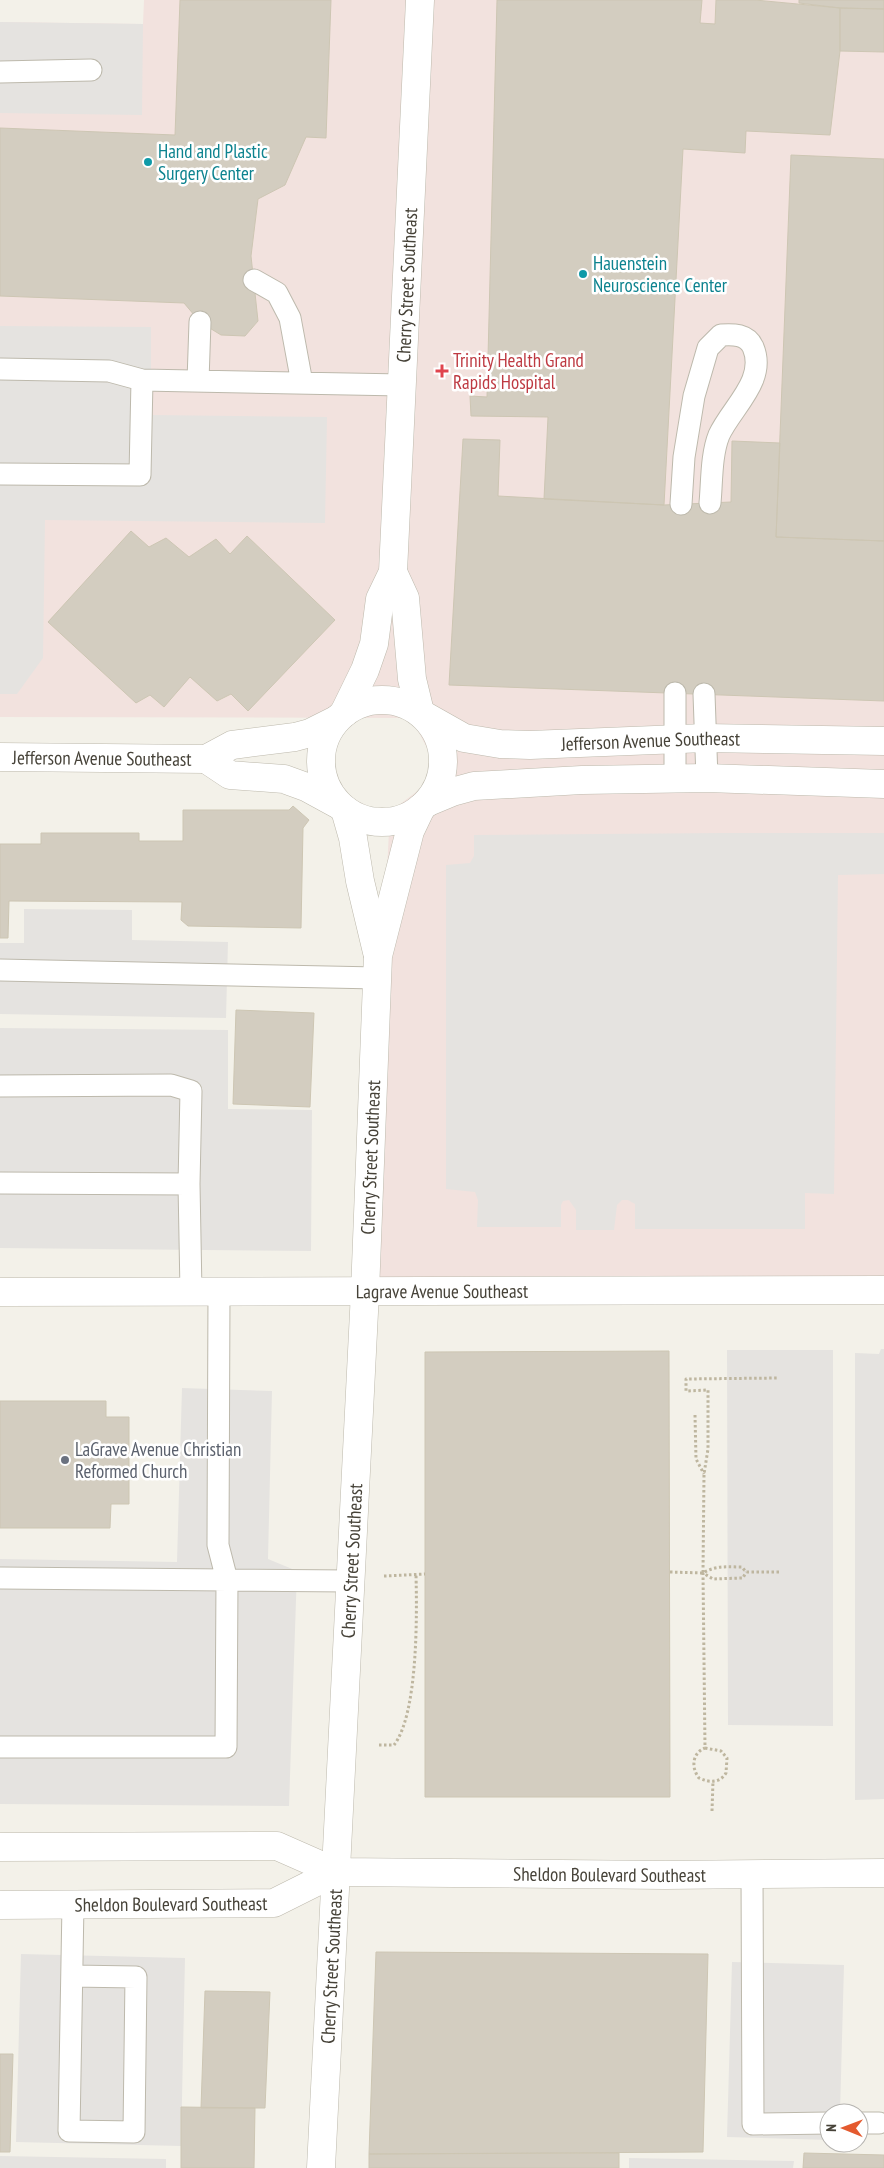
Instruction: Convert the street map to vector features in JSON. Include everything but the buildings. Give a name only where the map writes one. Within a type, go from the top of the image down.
[{"type":"street","name":"Cherry Street Southeast","points":[[340,716],[365,670],[374,644],[380,599],[393,572],[420,0]]},
{"type":"street","name":"Cherry Street Southeast","points":[[393,572],[405,598],[412,679],[422,714]]},
{"type":"street","points":[[384,699],[398,701],[422,714],[438,736],[443,754],[440,782],[424,805],[408,817],[395,821],[378,822],[364,820],[342,808],[326,786],[321,767],[325,736],[340,716],[360,703],[384,699]]},
{"type":"street","name":"Jefferson Avenue Southeast","points":[[422,714],[464,738],[500,744],[530,745],[675,738],[884,741]]},
{"type":"street","name":"Jefferson Avenue Southeast","points":[[0,757],[206,759],[232,745],[310,734],[340,716]]},
{"type":"street","name":"Jefferson Avenue Southeast","points":[[206,759],[230,775],[284,779],[306,786],[342,808]]},
{"type":"street","name":"Jefferson Avenue Southeast","points":[[424,805],[452,792],[474,786],[500,784],[675,778],[884,784]]},
{"type":"street","name":"Cherry Street Southeast","points":[[321,2168],[365,1292],[377,967],[404,849],[410,832],[424,805]]},
{"type":"street","name":"Cherry Street Southeast","points":[[342,808],[355,845],[377,967]]},
{"type":"street","name":"Lagrave Avenue Southeast","points":[[0,1292],[884,1290]]},
{"type":"street","name":"Sheldon Boulevard Southeast","points":[[0,1847],[277,1846],[336,1872],[665,1875],[884,1873]]},
{"type":"street","name":"Sheldon Boulevard Southeast","points":[[0,1905],[274,1903],[336,1872]]},
{"type":"lane","points":[[0,72],[91,70]]},
{"type":"lane","points":[[254,280],[277,293],[290,318],[302,383]]},
{"type":"lane","points":[[198,381],[200,322]]},
{"type":"lane","points":[[681,504],[684,457],[694,396],[708,348],[721,335],[737,334],[751,341],[758,358],[756,376],[719,436],[713,466],[710,503]]},
{"type":"lane","points":[[0,369],[109,371],[142,380],[402,385]]},
{"type":"lane","points":[[0,474],[140,475],[142,380]]},
{"type":"lane","points":[[675,693],[675,778]]},
{"type":"lane","points":[[704,694],[707,778]]},
{"type":"lane","points":[[0,970],[377,967]]},
{"type":"lane","points":[[0,1086],[170,1085],[191,1091],[189,1184],[191,1292]]},
{"type":"lane","points":[[0,1183],[189,1184]]},
{"type":"lane","points":[[0,1747],[226,1747],[227,1580],[218,1545],[219,1292]]},
{"type":"lane","points":[[0,1578],[350,1581]]},
{"type":"lane","points":[[752,1873],[753,2124],[819,2123]]},
{"type":"lane","points":[[72,1976],[136,1977],[134,2132],[69,2131],[73,1904]]},
{"type":"path","points":[[705,1748],[703,1572],[704,1474],[708,1449],[708,1390],[686,1390],[686,1379],[779,1378]]},
{"type":"path","points":[[695,1415],[696,1459],[704,1474]]},
{"type":"path","points":[[670,1572],[703,1572],[713,1567],[742,1567],[746,1572]]},
{"type":"path","points":[[703,1572],[713,1578],[743,1578],[746,1572]]},
{"type":"path","points":[[746,1572],[779,1572]]},
{"type":"path","points":[[384,1576],[425,1574]]},
{"type":"path","points":[[379,1745],[394,1745],[400,1736],[410,1692],[416,1648],[416,1575]]},
{"type":"path","points":[[705,1748],[721,1750],[727,1758],[728,1768],[724,1777],[713,1781],[699,1778],[694,1768],[695,1757],[701,1749],[705,1748]]},
{"type":"path","points":[[712,1811],[713,1781]]},
{"type":"shaded area","name":"Trinity Health Grand Rapids Hospital","points":[[144,0],[884,0],[884,1290],[365,1292],[390,812],[429,782],[433,759],[411,718],[0,717],[0,22],[143,24]]},
{"type":"shaded area","points":[[0,22],[143,24],[142,115],[0,113]]},
{"type":"shaded area","points":[[0,326],[151,327],[151,415],[327,417],[325,523],[45,520],[43,658],[17,694],[0,694]]},
{"type":"shaded area","points":[[884,833],[884,874],[838,875],[834,1194],[805,1193],[805,1229],[635,1229],[635,1204],[628,1200],[622,1200],[617,1205],[614,1230],[576,1230],[576,1210],[569,1200],[563,1201],[561,1205],[561,1227],[477,1227],[478,1200],[475,1192],[446,1189],[446,865],[470,863],[474,856],[474,835]]},
{"type":"shaded area","points":[[24,909],[132,910],[132,940],[228,942],[226,1018],[0,1014],[0,943],[24,943]]},
{"type":"shaded area","points":[[0,1028],[228,1030],[228,1109],[312,1110],[311,1251],[0,1248]]},
{"type":"shaded area","points":[[881,1349],[884,1349],[884,1799],[855,1800],[855,1353],[879,1354]]},
{"type":"shaded area","points":[[727,1350],[833,1350],[833,1726],[728,1725]]},
{"type":"shaded area","points":[[182,1388],[272,1391],[268,1559],[297,1571],[289,1806],[0,1804],[0,1559],[177,1562]]},
{"type":"shaded area","points":[[21,1954],[185,1958],[181,2146],[16,2142]]},
{"type":"shaded area","points":[[732,1962],[844,1965],[840,2103],[819,2103],[819,2140],[727,2137]]},
{"type":"shaded area","points":[[0,2156],[166,2159],[166,2168],[0,2168]]},
{"type":"shaded area","points":[[629,2158],[794,2161],[793,2168],[629,2168]]},
{"type":"place","name":"Hand and Plastic Surgery Center","points":[[148,162]]},
{"type":"place","name":"Hauenstein Neuroscience Center","points":[[583,274]]},
{"type":"place","name":"Trinity Health Grand Rapids Hospital","points":[[442,371]]},
{"type":"place","name":"LaGrave Avenue Christian Reformed Church","points":[[65,1460]]}]
